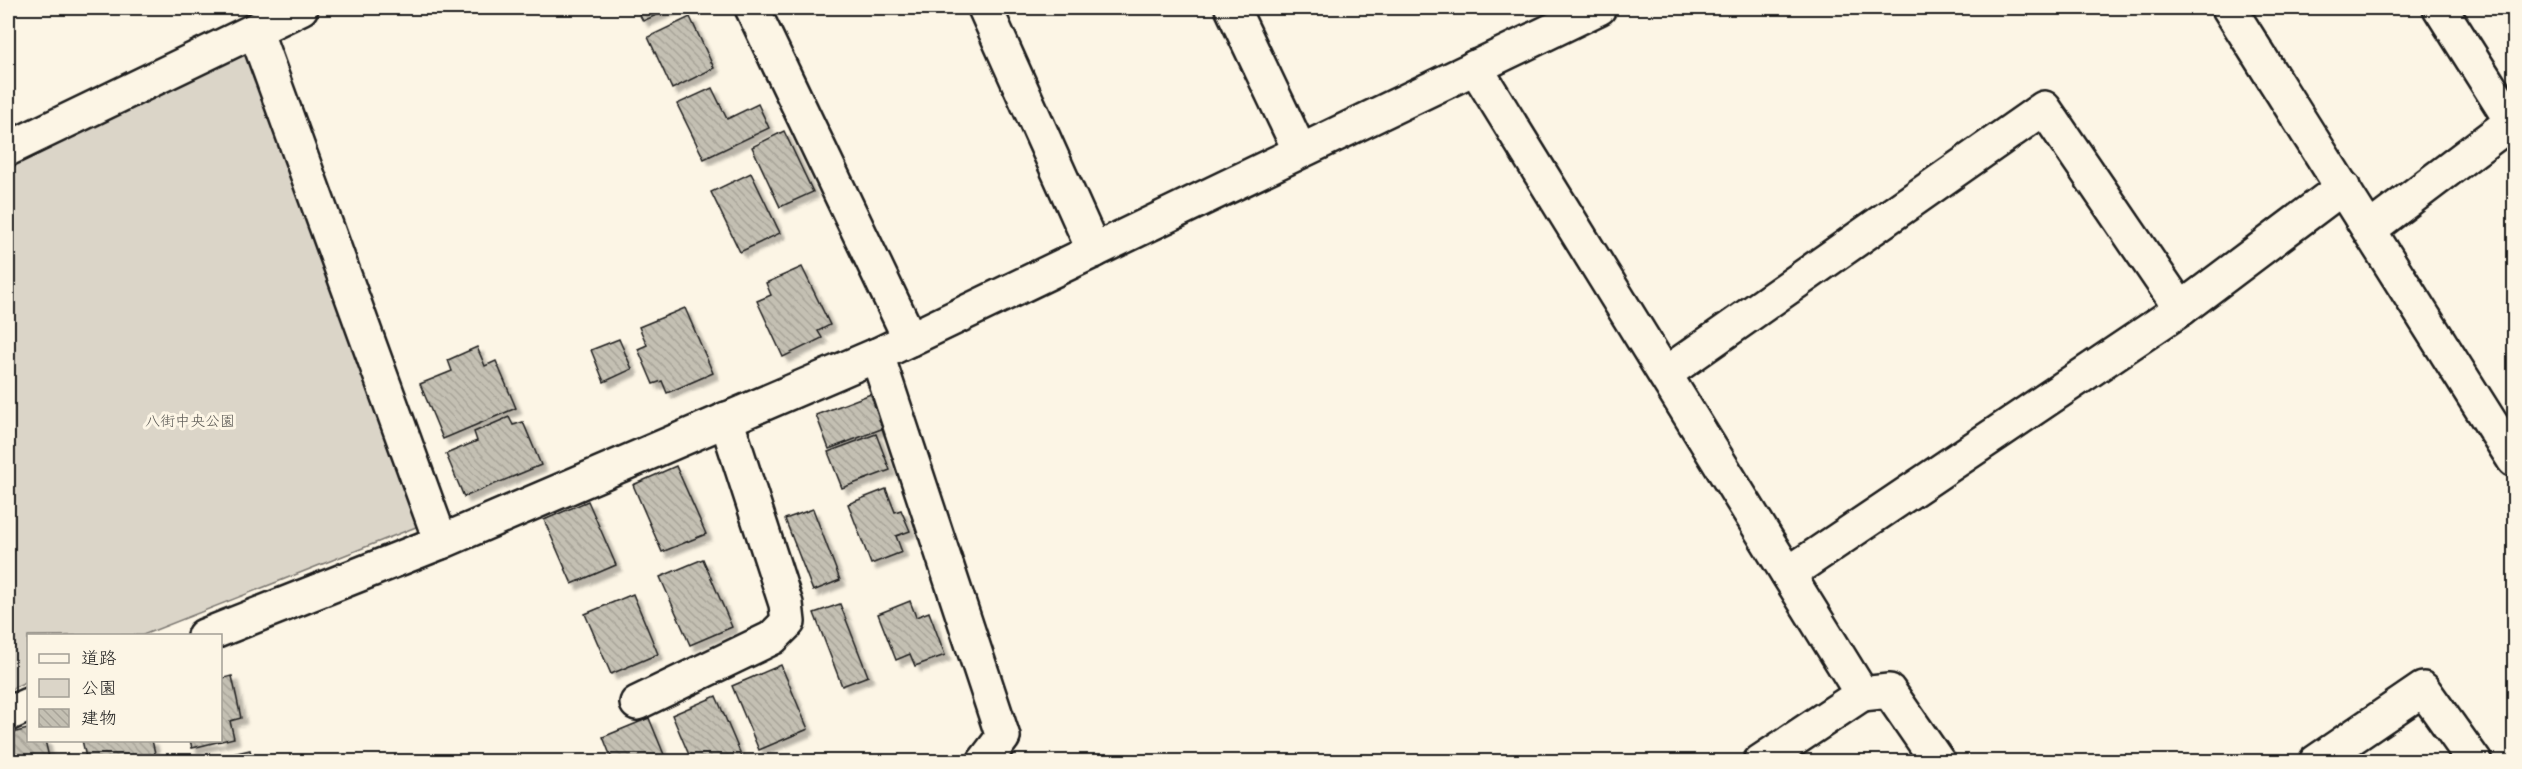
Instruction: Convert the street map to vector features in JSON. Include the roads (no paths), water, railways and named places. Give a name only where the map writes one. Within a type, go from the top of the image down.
[{"type":"street","points":[[8,149],[301,8]]},
{"type":"street","points":[[752,8],[910,339]]},
{"type":"street","points":[[985,8],[1094,250]]},
{"type":"street","points":[[1232,8],[1300,152]]},
{"type":"street","points":[[209,634],[441,542],[877,355],[1599,8]]},
{"type":"street","points":[[2229,8],[2514,460]]},
{"type":"street","points":[[2370,229],[2513,121],[2440,8]]},
{"type":"street","points":[[255,30],[441,542]]},
{"type":"street","points":[[1474,67],[1862,694]]},
{"type":"street","points":[[1665,375],[2044,108],[2181,309]]},
{"type":"street","points":[[1788,574],[2181,309],[2343,187]]},
{"type":"street","points":[[877,355],[1003,737],[984,762]]},
{"type":"street","points":[[637,703],[772,638],[788,622],[786,604],[726,419]]},
{"type":"street","points":[[2316,762],[2423,689],[2475,762]]},
{"type":"street","points":[[1760,762],[1862,694],[1889,691],[1938,762]]},
{"type":"street","points":[[8,714],[27,705]]},
{"type":"park label","name":"八街中央公園","points":[[190,421]]}]
